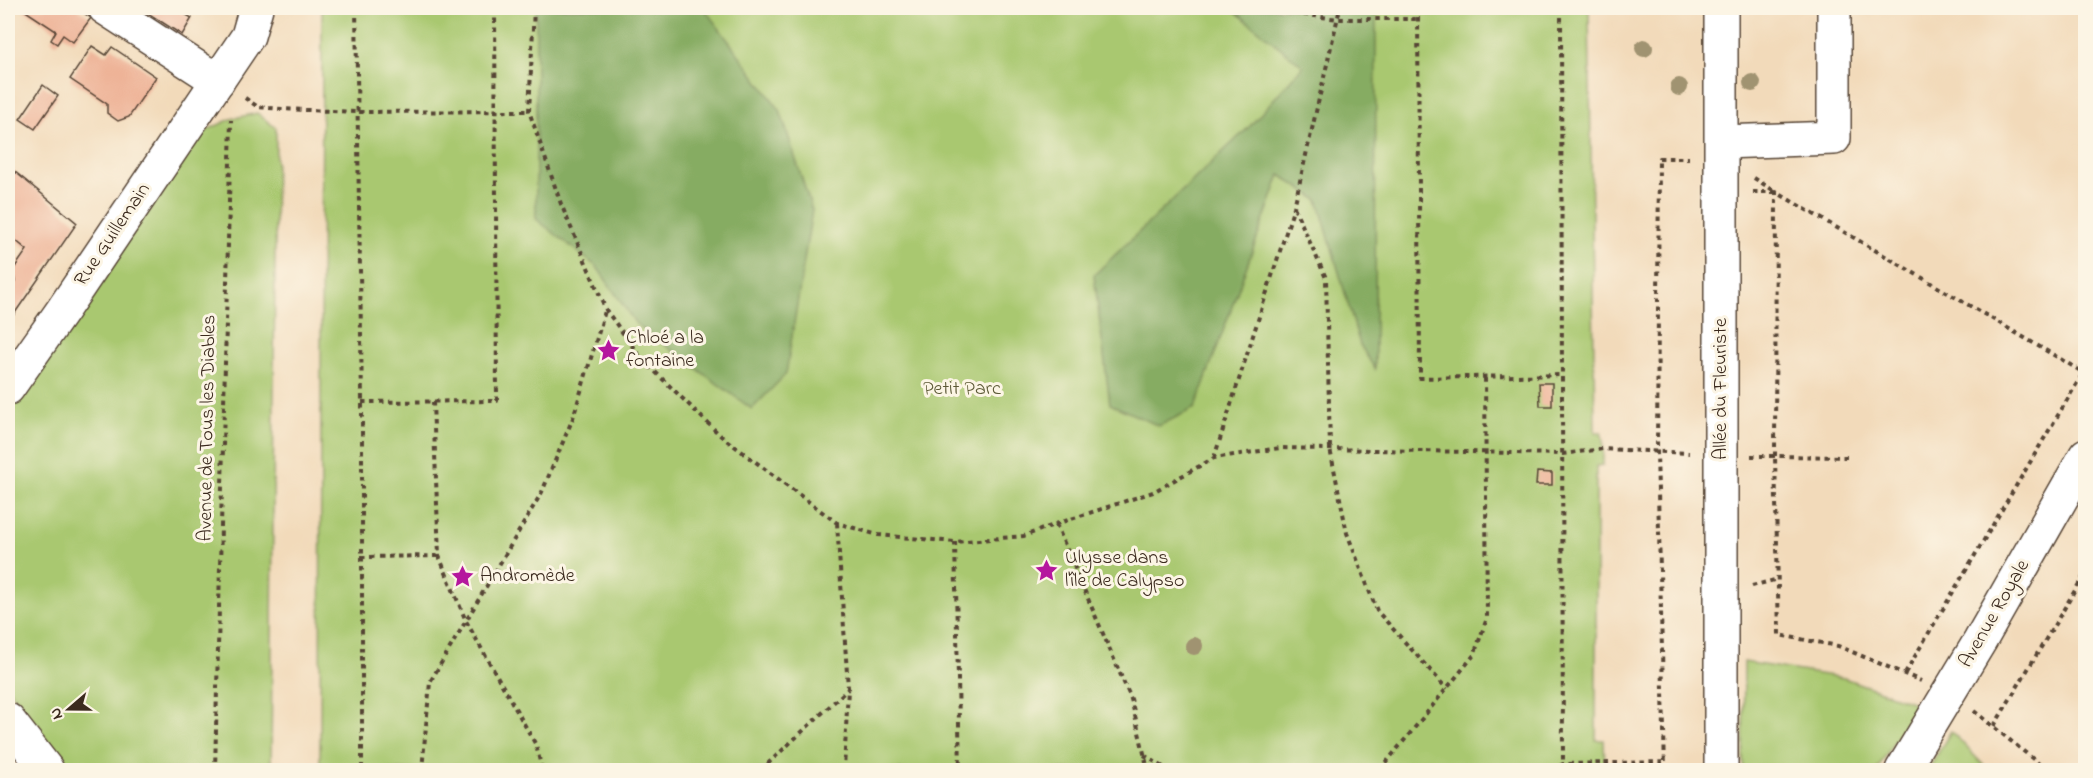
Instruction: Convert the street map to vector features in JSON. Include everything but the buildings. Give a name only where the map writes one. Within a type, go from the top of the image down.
[{"type":"street","points":[[105,8],[211,90]]},
{"type":"street","name":"Rue Guillemain","points":[[8,388],[248,36],[256,8]]},
{"type":"street","name":"Allée du Fleuriste","points":[[1721,8],[1721,771]]},
{"type":"street","points":[[1722,150],[1834,138],[1834,8]]},
{"type":"street","name":"Avenue Royale","points":[[1902,771],[1980,641],[2085,455]]},
{"type":"street","points":[[8,720],[47,771]]},
{"type":"path","points":[[356,8],[362,402],[362,771]]},
{"type":"path","points":[[362,402],[497,401],[495,8]]},
{"type":"path","points":[[534,8],[529,111],[561,204],[606,310],[641,358],[721,436],[837,523],[878,535],[955,542],[1024,536],[1153,492],[1214,458],[1280,448],[1562,454],[1603,449],[1658,452]]},
{"type":"path","points":[[1269,8],[1272,11],[1339,19],[1419,19]]},
{"type":"path","points":[[1214,458],[1294,207],[1340,8]]},
{"type":"path","points":[[1419,8],[1420,378],[1563,375]]},
{"type":"path","points":[[1561,8],[1563,771]]},
{"type":"path","points":[[211,90],[258,106],[282,109],[357,112],[529,111]]},
{"type":"path","name":"Avenue de Tous les Diables","points":[[211,90],[231,119],[215,771]]},
{"type":"path","points":[[1665,771],[1658,452],[1659,158],[1722,150]]},
{"type":"path","points":[[1905,673],[2085,372],[1776,192],[1774,456],[1779,635],[1838,646],[1949,693],[1994,726],[2038,763],[2044,771]]},
{"type":"path","points":[[1294,207],[1326,278],[1330,449],[1347,533],[1377,611],[1447,689]]},
{"type":"path","points":[[422,768],[430,682],[542,492],[573,418],[606,310]]},
{"type":"path","points":[[1380,771],[1474,655],[1487,618],[1485,376]]},
{"type":"path","points":[[433,402],[439,556],[466,621],[536,745],[542,771]]},
{"type":"path","points":[[1720,455],[1847,457]]},
{"type":"path","points":[[837,523],[848,688],[844,771]]},
{"type":"path","points":[[1056,524],[1131,699],[1148,771]]},
{"type":"path","points":[[955,542],[960,771]]},
{"type":"path","points":[[361,557],[439,556]]},
{"type":"path","points":[[1994,726],[2085,572]]},
{"type":"path","points":[[761,771],[848,688]]},
{"type":"path","points":[[1144,755],[1168,771]]},
{"type":"path","points":[[1552,771],[1563,764],[1665,762]]},
{"type":"path","points":[[373,771],[422,768],[433,771]]},
{"type":"green space","name":"Petit Parc","points":[[322,8],[1589,8],[1595,432],[1601,432],[1603,439],[1603,465],[1596,466],[1596,740],[1604,740],[1605,770],[320,770]]},
{"type":"green space","points":[[536,8],[704,8],[780,110],[812,210],[786,374],[752,409],[636,324],[597,267],[536,219]]},
{"type":"green space","points":[[1231,8],[1376,8],[1375,369],[1360,345],[1318,200],[1280,175],[1195,408],[1159,426],[1110,404],[1094,275],[1250,126],[1303,66]]},
{"type":"green space","points":[[257,113],[276,128],[271,770],[69,770],[8,688],[8,402],[196,135],[231,119]]},
{"type":"green space","points":[[1744,662],[1844,678],[1917,704],[1877,770],[1743,770]]},
{"type":"green space","points":[[1951,731],[1988,770],[1928,770]]},
{"type":"place","name":"Chloé a la fontaine","points":[[608,350]]},
{"type":"place","name":"Ulysse dans l'île de Calypso","points":[[1047,570]]},
{"type":"place","name":"Andromède","points":[[462,576]]}]
